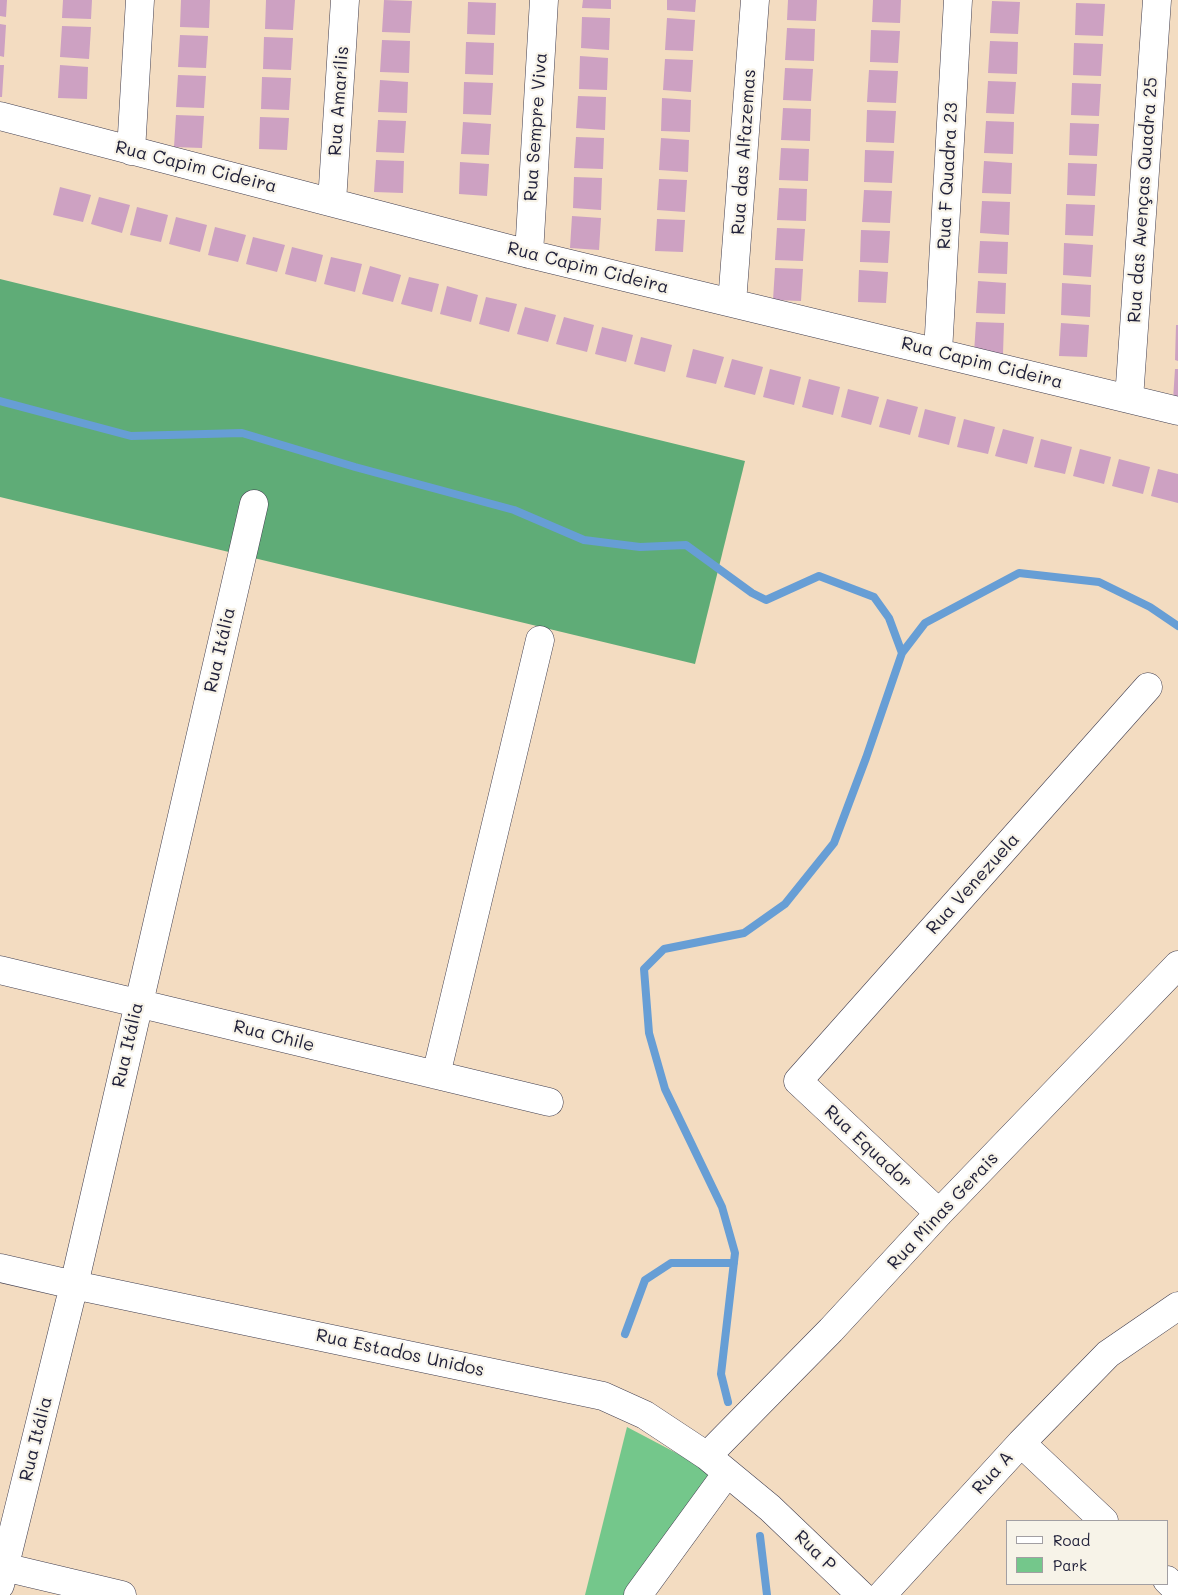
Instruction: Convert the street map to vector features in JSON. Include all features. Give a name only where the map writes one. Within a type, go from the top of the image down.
[{"type":"street","points":[[132,151],[140,0]]},
{"type":"street","name":"Rua Amarílis","points":[[332,202],[345,0]]},
{"type":"street","name":"Rua Sempre Viva","points":[[528,254],[544,0]]},
{"type":"street","name":"Rua das Alfazemas","points":[[732,304],[755,0]]},
{"type":"street","name":"Rua F Quadra 23","points":[[938,352],[958,0]]},
{"type":"street","name":"Rua das Avenças Quadra 25","points":[[1129,399],[1157,0]]},
{"type":"street","name":"Rua Capim Cideira","points":[[0,116],[528,254],[1178,411]]},
{"type":"street","name":"Rua Itália","points":[[1,1572],[74,1285],[254,504]]},
{"type":"street","points":[[436,1075],[540,640]]},
{"type":"street","name":"Rua Venezuela","points":[[798,1081],[1148,687]]},
{"type":"street","name":"Rua Minas Gerais","points":[[638,1595],[717,1465],[832,1330],[939,1213],[1178,965]]},
{"type":"street","name":"Rua Chile","points":[[0,970],[549,1102]]},
{"type":"street","name":"Rua Equador","points":[[798,1081],[939,1213]]},
{"type":"street","name":"Rua Estados Unidos","points":[[0,1268],[603,1396],[646,1415],[717,1465],[770,1508]]},
{"type":"street","name":"Rua A","points":[[882,1595],[1021,1443],[1108,1354],[1178,1306]]},
{"type":"street","points":[[1021,1443],[1103,1520]]},
{"type":"street","name":"Rua P","points":[[770,1508],[861,1595]]},
{"type":"street","points":[[1,1572],[122,1595]]},
{"type":"street","points":[[1168,1581],[1178,1591]]},
{"type":"green space","points":[[0,279],[745,461],[695,664],[0,497]]},
{"type":"green space","points":[[627,1427],[701,1466],[708,1472],[708,1480],[628,1595],[585,1595]]},
{"type":"building","points":[[0,0],[7,0],[6,17],[0,16]]},
{"type":"building","points":[[63,0],[92,0],[91,19],[62,18]]},
{"type":"building","points":[[181,0],[210,0],[209,28],[180,27]]},
{"type":"building","points":[[266,0],[295,0],[293,30],[265,29]]},
{"type":"building","points":[[384,0],[412,1],[410,33],[382,32]]},
{"type":"building","points":[[583,0],[611,0],[611,9],[582,8]]},
{"type":"building","points":[[667,0],[696,0],[695,12],[667,10]]},
{"type":"building","points":[[788,0],[817,0],[816,21],[787,20]]},
{"type":"building","points":[[873,0],[901,0],[900,23],[872,22]]},
{"type":"building","points":[[992,1],[1020,2],[1018,34],[990,33]]},
{"type":"building","points":[[468,2],[496,3],[495,35],[467,34]]},
{"type":"building","points":[[1076,3],[1105,4],[1103,36],[1075,35]]},
{"type":"building","points":[[582,17],[610,18],[609,50],[581,48]]},
{"type":"building","points":[[667,18],[695,20],[693,51],[665,50]]},
{"type":"building","points":[[0,24],[6,25],[4,57],[0,56]]},
{"type":"building","points":[[62,26],[91,27],[89,59],[60,57]]},
{"type":"building","points":[[787,28],[815,29],[814,61],[785,60]]},
{"type":"building","points":[[871,30],[900,31],[898,63],[870,62]]},
{"type":"building","points":[[180,35],[208,36],[206,68],[178,67]]},
{"type":"building","points":[[264,37],[293,38],[291,70],[263,69]]},
{"type":"building","points":[[382,40],[410,41],[409,73],[380,72]]},
{"type":"building","points":[[990,41],[1018,42],[1017,74],[988,73]]},
{"type":"building","points":[[466,42],[494,43],[493,75],[465,74]]},
{"type":"building","points":[[1074,43],[1103,44],[1101,76],[1073,75]]},
{"type":"building","points":[[580,56],[608,58],[607,90],[579,89]]},
{"type":"building","points":[[665,59],[693,60],[691,92],[663,90]]},
{"type":"building","points":[[0,65],[4,65],[2,97],[0,97]]},
{"type":"building","points":[[60,65],[88,67],[87,99],[58,98]]},
{"type":"building","points":[[785,68],[813,69],[811,101],[783,100]]},
{"type":"building","points":[[869,70],[898,71],[896,103],[867,102]]},
{"type":"building","points":[[178,75],[206,76],[204,108],[176,107]]},
{"type":"building","points":[[262,77],[291,78],[289,110],[261,109]]},
{"type":"building","points":[[380,80],[408,82],[407,113],[378,112]]},
{"type":"building","points":[[988,81],[1016,82],[1014,114],[986,113]]},
{"type":"building","points":[[464,82],[493,83],[491,115],[463,114]]},
{"type":"building","points":[[1072,83],[1101,84],[1099,116],[1071,115]]},
{"type":"building","points":[[578,96],[606,97],[605,130],[576,128]]},
{"type":"building","points":[[662,98],[691,100],[690,132],[661,131]]},
{"type":"building","points":[[783,108],[811,109],[810,141],[781,140]]},
{"type":"building","points":[[867,110],[896,111],[894,143],[866,142]]},
{"type":"building","points":[[176,115],[204,116],[202,148],[174,147]]},
{"type":"building","points":[[260,117],[289,118],[287,150],[259,149]]},
{"type":"building","points":[[378,120],[406,121],[404,153],[376,152]]},
{"type":"building","points":[[986,121],[1014,122],[1013,154],[984,153]]},
{"type":"building","points":[[463,122],[491,124],[489,155],[461,154]]},
{"type":"building","points":[[1070,123],[1099,124],[1097,156],[1069,155]]},
{"type":"building","points":[[576,137],[604,138],[603,169],[574,168]]},
{"type":"building","points":[[661,138],[689,140],[688,172],[659,170]]},
{"type":"building","points":[[781,148],[809,149],[808,181],[779,180]]},
{"type":"building","points":[[865,150],[894,151],[892,183],[864,182]]},
{"type":"building","points":[[376,160],[404,161],[403,193],[374,192]]},
{"type":"building","points":[[984,161],[1012,163],[1011,194],[982,193]]},
{"type":"building","points":[[460,162],[489,164],[487,196],[459,194]]},
{"type":"building","points":[[1068,163],[1097,164],[1095,196],[1067,195]]},
{"type":"building","points":[[574,177],[602,178],[601,210],[573,208]]},
{"type":"building","points":[[659,179],[687,180],[685,212],[657,210]]},
{"type":"building","points":[[60,187],[91,195],[83,222],[53,215]]},
{"type":"building","points":[[779,188],[807,189],[806,221],[777,220]]},
{"type":"building","points":[[864,190],[892,191],[890,223],[862,222]]},
{"type":"building","points":[[99,197],[130,205],[122,233],[91,224]]},
{"type":"building","points":[[982,201],[1010,202],[1009,235],[980,233]]},
{"type":"building","points":[[1066,204],[1095,205],[1093,236],[1065,235]]},
{"type":"building","points":[[137,207],[168,215],[161,242],[130,235]]},
{"type":"building","points":[[572,216],[601,218],[599,250],[570,248]]},
{"type":"building","points":[[176,217],[207,225],[200,252],[169,244]]},
{"type":"building","points":[[657,219],[685,220],[683,252],[655,251]]},
{"type":"building","points":[[215,227],[246,235],[238,262],[208,255]]},
{"type":"building","points":[[777,228],[805,229],[803,261],[775,260]]},
{"type":"building","points":[[861,230],[890,231],[888,263],[860,262]]},
{"type":"building","points":[[253,237],[285,245],[277,272],[246,264]]},
{"type":"building","points":[[980,241],[1008,242],[1007,274],[978,273]]},
{"type":"building","points":[[1064,243],[1093,245],[1091,277],[1063,275]]},
{"type":"building","points":[[292,247],[323,255],[316,282],[285,274]]},
{"type":"building","points":[[331,257],[362,264],[355,292],[324,284]]},
{"type":"building","points":[[370,266],[401,275],[393,302],[362,294]]},
{"type":"building","points":[[775,268],[803,269],[801,301],[773,300]]},
{"type":"building","points":[[859,270],[888,272],[886,303],[858,302]]},
{"type":"building","points":[[409,277],[439,284],[432,312],[401,304]]},
{"type":"building","points":[[978,281],[1006,283],[1005,314],[976,313]]},
{"type":"building","points":[[1062,283],[1091,285],[1090,317],[1061,315]]},
{"type":"building","points":[[447,286],[478,295],[471,322],[440,314]]},
{"type":"building","points":[[486,297],[517,304],[509,332],[479,324]]},
{"type":"building","points":[[525,307],[556,315],[548,342],[517,334]]},
{"type":"building","points":[[564,317],[594,325],[587,352],[556,344]]},
{"type":"building","points":[[976,322],[1004,323],[1003,354],[974,353]]},
{"type":"building","points":[[1061,323],[1089,325],[1087,357],[1059,356]]},
{"type":"building","points":[[1176,325],[1178,325],[1178,361],[1175,360]]},
{"type":"building","points":[[602,327],[633,335],[626,362],[595,354]]},
{"type":"building","points":[[641,337],[672,345],[665,372],[634,364]]},
{"type":"building","points":[[693,349],[724,357],[716,384],[686,377]]},
{"type":"building","points":[[732,359],[763,367],[755,395],[724,387]]},
{"type":"building","points":[[770,369],[801,377],[794,405],[763,397]]},
{"type":"building","points":[[1175,369],[1178,369],[1178,401],[1173,400]]},
{"type":"building","points":[[809,379],[840,387],[833,415],[802,407]]},
{"type":"building","points":[[848,389],[879,397],[871,425],[841,417]]},
{"type":"building","points":[[887,399],[918,407],[910,435],[879,427]]},
{"type":"building","points":[[925,409],[956,417],[949,445],[918,437]]},
{"type":"building","points":[[964,419],[995,427],[988,454],[957,447]]},
{"type":"building","points":[[1003,429],[1034,437],[1027,464],[995,456]]},
{"type":"building","points":[[1041,439],[1072,447],[1065,474],[1034,467]]},
{"type":"building","points":[[1080,449],[1111,457],[1104,484],[1073,476]]},
{"type":"building","points":[[1119,459],[1150,467],[1143,494],[1112,486]]},
{"type":"building","points":[[1158,469],[1178,474],[1178,503],[1151,496]]},
{"type":"waterway","points":[[0,401],[131,436],[242,433],[355,467],[514,510],[584,540],[640,547],[686,545],[752,593],[766,600],[819,576],[874,597],[889,618],[902,653]]},
{"type":"waterway","points":[[728,1402],[721,1374],[735,1253],[722,1207],[665,1089],[649,1033],[644,969],[664,949],[744,933],[785,904],[834,843],[902,653],[925,623],[1019,573],[1099,582],[1150,607],[1178,626]]},
{"type":"waterway","points":[[625,1334],[645,1280],[671,1263],[734,1263]]},
{"type":"waterway","points":[[760,1536],[767,1595]]}]
